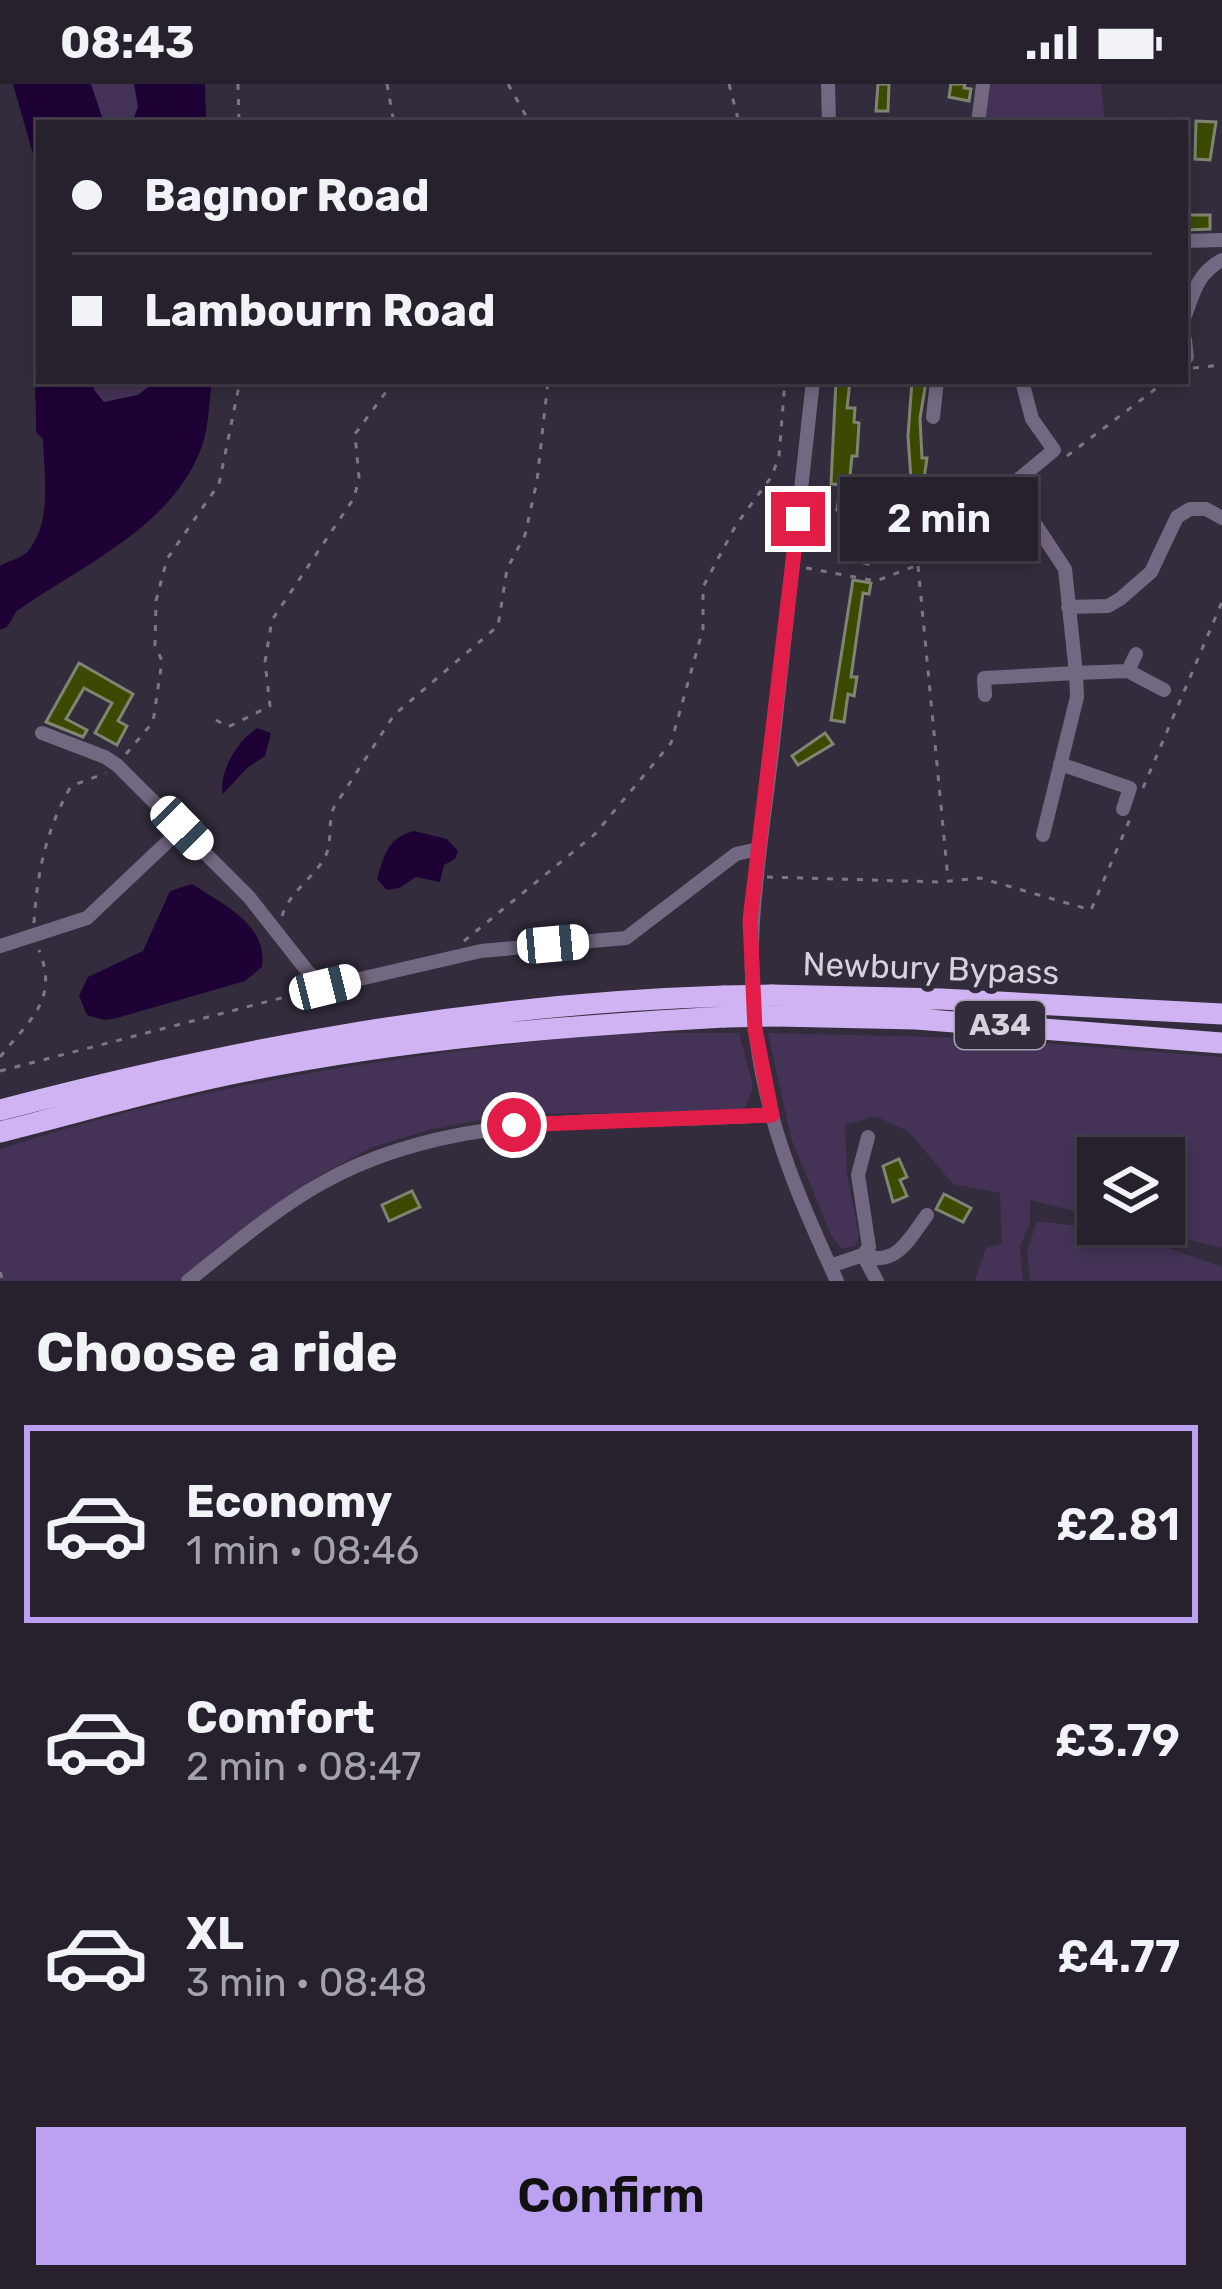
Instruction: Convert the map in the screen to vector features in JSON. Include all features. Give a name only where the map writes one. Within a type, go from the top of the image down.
[{"type":"highway","name":"Newbury Bypass","points":[[0,1110],[176,1064],[367,1028],[536,1007],[774,1006],[941,999],[1222,1010]]},
{"type":"highway","name":"Newbury Bypass","points":[[0,1132],[190,1083],[322,1057],[724,1006]]},
{"type":"highway","name":"Newbury Bypass","points":[[774,1006],[1222,1043]]},
{"type":"street","points":[[828,84],[829,120]]},
{"type":"street","points":[[978,120],[983,84]]},
{"type":"street","points":[[1188,241],[1222,240]]},
{"type":"street","points":[[1188,308],[1205,270],[1222,260]]},
{"type":"street","points":[[813,384],[758,849],[750,966],[758,1051],[772,1115],[802,1208],[834,1274],[869,1247],[858,1175],[868,1137]]},
{"type":"street","points":[[933,417],[937,384]]},
{"type":"street","points":[[1023,384],[1032,418],[1054,450],[1019,478],[1016,495],[1065,569],[1076,673],[1076,698],[1043,835]]},
{"type":"street","points":[[1068,607],[1108,606],[1120,599],[1150,572],[1177,517],[1190,509],[1206,509],[1222,518]]},
{"type":"street","points":[[1128,671],[1136,654]]},
{"type":"street","points":[[985,695],[983,671],[1128,671],[1163,691]]},
{"type":"street","points":[[42,734],[117,765],[249,897],[325,987],[481,951],[626,938],[736,854],[758,849]]},
{"type":"street","points":[[1060,764],[1133,780],[1123,809]]},
{"type":"street","points":[[0,946],[88,918],[182,828]]},
{"type":"street","points":[[188,1281],[322,1183],[433,1140],[514,1125],[772,1115]]},
{"type":"street","points":[[863,1255],[884,1261],[896,1255],[927,1215]]},
{"type":"street","points":[[863,1255],[877,1281]]},
{"type":"path","points":[[238,84],[238,120]]},
{"type":"path","points":[[387,84],[393,120]]},
{"type":"path","points":[[508,84],[528,120]]},
{"type":"path","points":[[729,84],[738,120]]},
{"type":"path","points":[[1188,363],[1222,365]]},
{"type":"path","points":[[0,1057],[44,1002],[47,971],[33,935],[38,870],[55,813],[71,786],[101,777],[117,765],[153,722],[162,661],[155,645],[156,601],[167,559],[219,484],[239,384]]},
{"type":"path","points":[[216,720],[236,726],[270,706],[265,662],[272,620],[354,498],[359,478],[355,434],[392,384]]},
{"type":"path","points":[[279,922],[286,903],[328,852],[334,807],[394,715],[498,626],[507,569],[525,535],[548,384]]},
{"type":"path","points":[[454,948],[578,851],[671,743],[703,629],[703,587],[736,526],[772,476],[779,456],[785,384]]},
{"type":"path","points":[[1053,466],[1162,384]]},
{"type":"path","points":[[793,566],[875,581],[918,565],[1016,495]]},
{"type":"path","points":[[755,877],[948,881],[918,565]]},
{"type":"path","points":[[0,1071],[325,987]]},
{"type":"path","points":[[0,1272],[3,1281]]},
{"type":"shaded area","points":[[13,84],[91,84],[103,120],[36,120],[36,164]]},
{"type":"shaded area","points":[[91,84],[134,84],[138,107],[133,120],[103,120]]},
{"type":"shaded area","points":[[134,84],[205,84],[206,120],[133,120],[138,107]]},
{"type":"shaded area","points":[[990,84],[1101,84],[1105,120],[984,120]]},
{"type":"shaded area","points":[[36,366],[36,384],[95,384],[104,402],[138,395],[152,384],[212,384],[202,446],[170,499],[123,542],[17,611],[0,606],[0,566],[26,553],[44,514],[43,439],[36,432],[35,377]]},
{"type":"shaded area","points":[[95,384],[152,384],[138,395],[104,402]]},
{"type":"shaded area","points":[[257,728],[271,733],[265,756],[223,794],[231,757]]},
{"type":"shaded area","points":[[414,831],[447,839],[458,851],[455,859],[444,865],[440,882],[416,877],[387,890],[377,879],[385,856],[392,843]]},
{"type":"shaded area","points":[[192,884],[251,927],[262,952],[262,967],[245,981],[117,1018],[87,1015],[79,996],[88,977],[143,951],[170,891]]},
{"type":"shaded area","points":[[622,1033],[739,1033],[753,1086],[746,1107],[739,1112],[510,1114],[429,1130],[373,1147],[318,1176],[178,1281],[0,1281],[0,1149],[153,1106],[308,1073]]},
{"type":"shaded area","points":[[768,1033],[976,1038],[1222,1057],[1222,1248],[1185,1239],[1185,1137],[1077,1137],[1077,1212],[1030,1200],[1030,1223],[1020,1246],[1023,1281],[975,1281],[986,1248],[1002,1244],[1000,1193],[953,1184],[908,1131],[875,1116],[845,1125],[847,1174],[859,1236],[856,1246],[842,1249],[831,1235],[791,1138]]},
{"type":"shaded area","points":[[1037,1221],[1077,1226],[1077,1245],[1159,1245],[1222,1267],[1222,1281],[1030,1281],[1027,1251]]},
{"type":"building","points":[[878,84],[889,84],[888,111],[876,111]]},
{"type":"building","points":[[951,84],[971,89],[969,101],[949,97]]},
{"type":"building","points":[[1196,121],[1216,122],[1210,160],[1195,159]]},
{"type":"building","points":[[1188,215],[1210,215],[1210,229],[1188,230]]},
{"type":"building","points":[[836,384],[850,384],[847,408],[855,408],[854,422],[859,423],[857,456],[852,456],[849,485],[831,484]]},
{"type":"building","points":[[912,384],[926,384],[920,418],[922,458],[927,458],[924,479],[911,479]]},
{"type":"building","points":[[839,497],[869,501],[867,514],[837,510]]},
{"type":"building","points":[[861,532],[874,535],[868,564],[855,561]]},
{"type":"building","points":[[853,580],[871,583],[869,594],[863,593],[851,677],[857,677],[854,696],[848,694],[844,722],[831,720]]},
{"type":"building","points":[[79,663],[133,694],[118,721],[127,726],[117,745],[95,733],[112,703],[84,688],[66,719],[87,730],[83,737],[46,722]]},
{"type":"building","points":[[825,733],[833,744],[798,765],[792,756]]},
{"type":"building","points":[[899,1159],[907,1177],[900,1180],[907,1196],[893,1202],[883,1166]]},
{"type":"building","points":[[412,1191],[420,1207],[389,1221],[382,1205]]},
{"type":"building","points":[[944,1194],[971,1208],[963,1222],[936,1209]]},
{"type":"waterway","points":[[0,619],[20,583]]},
{"type":"route","points":[[514,1125],[772,1115],[755,1029],[750,920],[798,519]]}]
